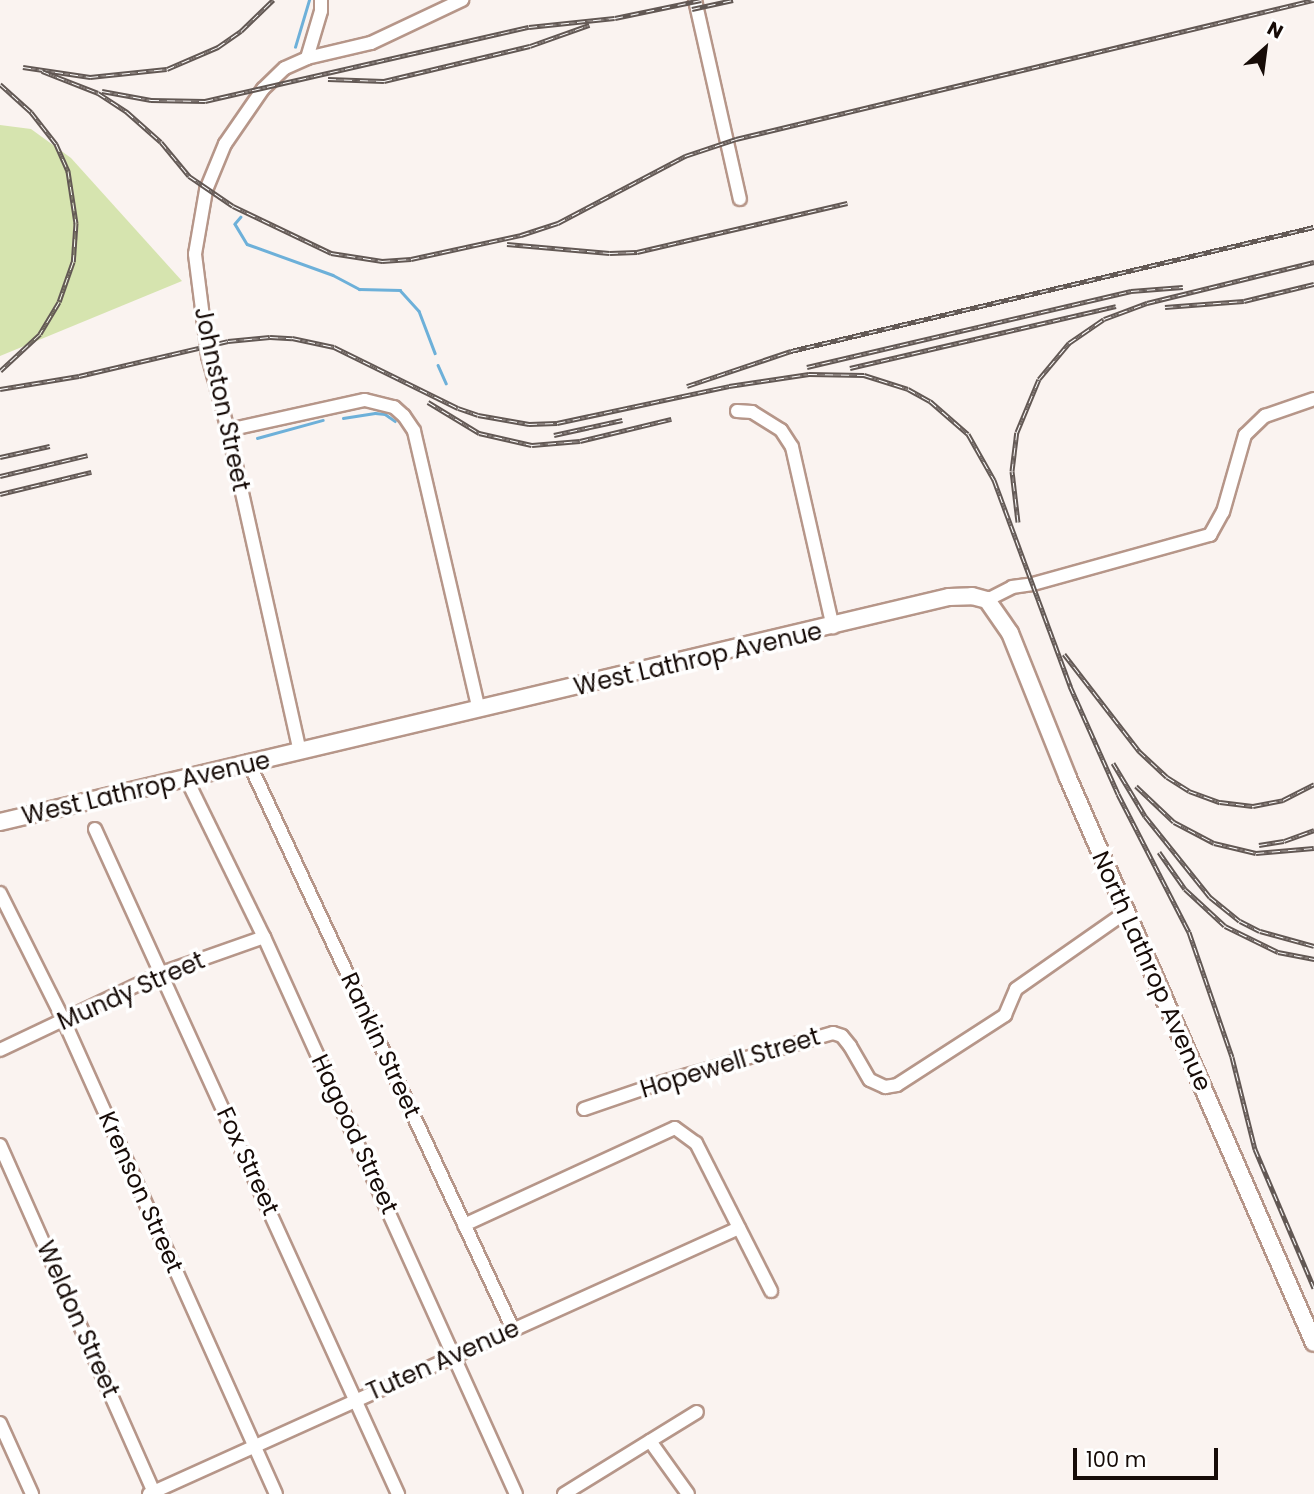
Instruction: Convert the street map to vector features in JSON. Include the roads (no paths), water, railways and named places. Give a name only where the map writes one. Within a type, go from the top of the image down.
[{"type":"street","points":[[307,58],[321,12],[321,0]]},
{"type":"street","name":"Johnston Street","points":[[300,752],[201,320],[195,254],[203,202],[225,144],[249,106],[285,68],[307,58],[371,43],[462,0]]},
{"type":"street","points":[[695,0],[740,199]]},
{"type":"street","name":"West Lathrop Avenue","points":[[0,822],[248,761],[300,752],[833,627],[949,597],[972,596],[987,600],[1012,587],[1210,535],[1223,512],[1245,435],[1254,424],[1272,413],[1314,399]]},
{"type":"street","points":[[228,430],[365,400],[394,407],[404,416],[414,431],[479,710]]},
{"type":"street","points":[[737,411],[752,412],[781,430],[792,447],[833,627]]},
{"type":"street","name":"North Lathrop Avenue","points":[[987,600],[1010,633],[1126,912],[1314,1343]]},
{"type":"street","name":"Rankin Street","points":[[248,761],[513,1329]]},
{"type":"street","name":"Hagood Street","points":[[186,778],[264,937],[456,1355],[516,1494]]},
{"type":"street","name":"Fox Street","points":[[95,829],[398,1494]]},
{"type":"street","name":"Krenson Street","points":[[0,893],[64,1020],[276,1494]]},
{"type":"street","name":"Hopewell Street","points":[[584,1109],[676,1078],[833,1033],[842,1036],[850,1046],[870,1080],[885,1087],[897,1085],[1004,1015],[1016,989],[1126,912]]},
{"type":"street","name":"Mundy Street","points":[[0,1050],[162,972],[264,937]]},
{"type":"street","name":"Hopewell Street","points":[[464,1225],[676,1128],[696,1143],[739,1228]]},
{"type":"street","name":"Weldon Street","points":[[0,1145],[153,1493]]},
{"type":"street","points":[[739,1228],[771,1291]]},
{"type":"street","name":"Tuten Avenue","points":[[153,1493],[356,1398],[739,1228]]},
{"type":"street","points":[[564,1494],[697,1412]]},
{"type":"street","points":[[0,1423],[32,1494]]},
{"type":"street","points":[[650,1441],[688,1494]]},
{"type":"waterway","points":[[295,47],[309,0]]},
{"type":"waterway","points":[[241,217],[235,224],[247,244],[333,275],[359,289],[400,290],[419,311],[435,353]]},
{"type":"waterway","points":[[438,365],[446,383]]},
{"type":"waterway","points":[[343,418],[375,413],[385,414],[395,421]]},
{"type":"waterway","points":[[257,438],[323,420]]},
{"type":"railway","points":[[23,67],[90,77],[167,69],[218,47],[241,31],[273,0]]},
{"type":"railway","points":[[102,91],[151,100],[205,101],[529,27],[615,18],[701,0]]},
{"type":"railway","points":[[692,9],[733,0]]},
{"type":"railway","points":[[42,71],[98,93],[127,112],[161,142],[189,176],[233,206],[331,253],[382,261],[411,259],[521,235],[558,223],[685,156],[736,139],[1313,0]]},
{"type":"railway","points":[[328,79],[384,81],[530,46],[589,25]]},
{"type":"railway","points":[[0,84],[31,112],[56,144],[68,171],[76,223],[73,262],[59,302],[40,334],[0,371]]},
{"type":"railway","points":[[507,244],[610,253],[637,252],[847,203]]},
{"type":"railway","points":[[687,386],[791,351],[1314,227]]},
{"type":"railway","points":[[1018,522],[1012,471],[1017,432],[1039,379],[1069,343],[1104,319],[1147,303],[1314,262]]},
{"type":"railway","points":[[1165,307],[1244,301],[1314,284]]},
{"type":"railway","points":[[807,367],[1131,291],[1183,287]]},
{"type":"railway","points":[[850,368],[1116,306]]},
{"type":"railway","points":[[0,389],[79,376],[228,341],[270,337],[292,338],[334,347],[458,408],[478,415],[529,424],[557,423],[729,386],[809,374],[864,375],[908,389],[930,401],[968,434],[994,480],[1070,686],[1118,794],[1189,932],[1232,1057],[1255,1149],[1314,1288]]},
{"type":"railway","points":[[428,402],[479,433],[532,445],[580,441],[671,419]]},
{"type":"railway","points":[[554,435],[622,420]]},
{"type":"railway","points":[[0,457],[50,446]]},
{"type":"railway","points":[[0,476],[88,455]]},
{"type":"railway","points":[[0,494],[91,472]]},
{"type":"railway","points":[[1064,654],[1139,751],[1167,777],[1189,791],[1220,802],[1253,806],[1283,800],[1314,784]]},
{"type":"railway","points":[[1113,763],[1145,816],[1210,897],[1240,921],[1260,931],[1314,946]]},
{"type":"railway","points":[[1136,786],[1174,822],[1214,843],[1256,853],[1314,848]]},
{"type":"railway","points":[[1259,845],[1284,841],[1314,830]]},
{"type":"railway","points":[[1159,852],[1185,889],[1225,926],[1278,952],[1314,959]]}]
